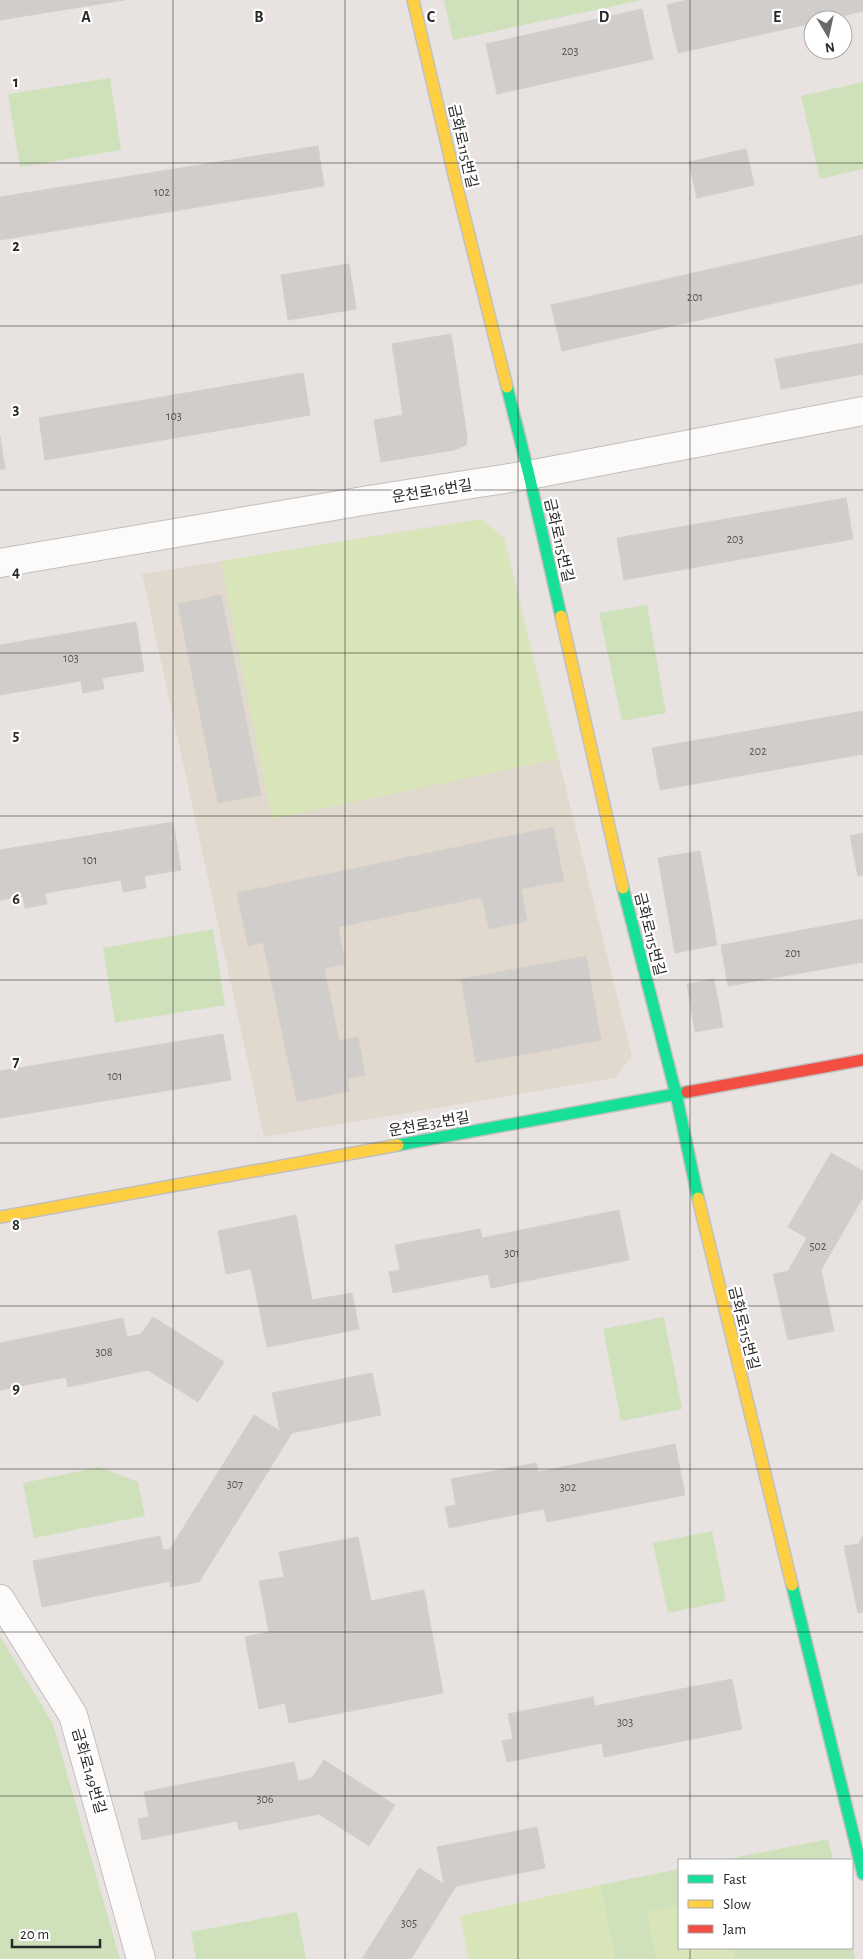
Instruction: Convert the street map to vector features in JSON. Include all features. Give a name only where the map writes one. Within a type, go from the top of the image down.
[{"type":"street","name":"금화로115번길","points":[[414,0],[455,179],[529,475],[610,838],[676,1094],[712,1259],[863,1874]]},
{"type":"street","name":"운천로16번길","points":[[0,563],[369,500],[529,475],[863,410]]},
{"type":"street","name":"운천로32번길","points":[[0,1217],[863,1060]]},
{"type":"street","name":"금화로149번길","points":[[0,1599],[74,1716],[141,1959]]},
{"type":"shaded area","points":[[481,519],[504,538],[632,1056],[615,1078],[264,1137],[142,574]]},
{"type":"green space","points":[[444,0],[642,0],[453,40]]},
{"type":"green space","points":[[110,78],[121,150],[20,167],[8,94]]},
{"type":"green space","points":[[863,82],[863,169],[820,179],[801,96]]},
{"type":"green space","points":[[481,519],[504,538],[558,759],[272,819],[221,561]]},
{"type":"green space","points":[[647,605],[666,713],[622,721],[599,613]]},
{"type":"green space","points":[[213,929],[225,1005],[115,1023],[103,948]]},
{"type":"green space","points":[[664,1317],[682,1409],[621,1421],[603,1329]]},
{"type":"green space","points":[[99,1467],[138,1482],[145,1516],[34,1538],[23,1483]]},
{"type":"green space","points":[[712,1531],[726,1601],[668,1613],[653,1543]]},
{"type":"green space","points":[[0,1636],[53,1724],[120,1959],[0,1959]]},
{"type":"green space","points":[[828,1839],[833,1859],[728,1859]]},
{"type":"green space","points":[[678,1869],[678,1949],[853,1949],[855,1959],[615,1959],[600,1885]]},
{"type":"green space","points":[[600,1885],[615,1959],[469,1959],[460,1916]]},
{"type":"green space","points":[[678,1905],[678,1949],[733,1949],[735,1959],[656,1959],[647,1912]]},
{"type":"green space","points":[[297,1912],[306,1959],[196,1959],[191,1932]]},
{"type":"building","points":[[0,0],[124,0],[0,20]]},
{"type":"building","points":[[687,0],[863,0],[863,11],[853,13],[853,10],[803,10],[803,25],[678,53],[667,5]]},
{"type":"building","points":[[642,9],[653,59],[497,94],[486,44]]},
{"type":"building","points":[[318,146],[324,186],[0,240],[0,197]]},
{"type":"building","points":[[746,149],[754,185],[697,198],[689,162]]},
{"type":"building","points":[[863,235],[863,283],[562,351],[551,305]]},
{"type":"building","points":[[349,264],[356,309],[288,320],[281,275]]},
{"type":"building","points":[[451,334],[467,436],[466,445],[454,450],[381,462],[374,420],[403,415],[392,344]]},
{"type":"building","points":[[863,343],[863,374],[781,389],[775,359]]},
{"type":"building","points":[[303,373],[310,415],[45,460],[39,418]]},
{"type":"building","points":[[0,436],[5,469],[0,469]]},
{"type":"building","points":[[846,498],[853,539],[624,580],[617,538]]},
{"type":"building","points":[[221,595],[261,795],[218,803],[178,604]]},
{"type":"building","points":[[136,622],[144,671],[102,678],[104,689],[83,693],[81,681],[0,695],[0,645]]},
{"type":"building","points":[[863,711],[863,754],[660,790],[652,748]]},
{"type":"building","points":[[173,822],[181,870],[144,876],[146,888],[123,892],[121,880],[45,893],[47,904],[25,908],[23,896],[0,900],[0,850]]},
{"type":"building","points":[[553,827],[564,881],[521,889],[527,921],[489,929],[482,897],[338,927],[345,964],[324,968],[339,1041],[358,1037],[365,1075],[347,1079],[349,1091],[297,1102],[263,942],[248,946],[237,893]]},
{"type":"building","points":[[863,833],[863,875],[858,876],[850,836]]},
{"type":"building","points":[[700,851],[717,945],[675,953],[658,858]]},
{"type":"building","points":[[863,919],[863,962],[728,986],[721,945]]},
{"type":"building","points":[[586,956],[601,1040],[476,1063],[461,979]]},
{"type":"building","points":[[714,979],[723,1027],[695,1032],[687,984]]},
{"type":"building","points":[[223,1034],[231,1080],[0,1118],[0,1071]]},
{"type":"building","points":[[831,1153],[863,1171],[863,1197],[821,1270],[834,1331],[788,1340],[773,1274],[788,1271],[807,1238],[788,1227]]},
{"type":"building","points":[[619,1210],[629,1260],[491,1288],[488,1274],[393,1293],[389,1272],[400,1270],[395,1245],[480,1229],[482,1238]]},
{"type":"building","points":[[296,1215],[312,1300],[352,1293],[359,1329],[267,1347],[251,1269],[226,1274],[218,1231]]},
{"type":"building","points":[[153,1317],[224,1362],[198,1402],[148,1370],[68,1387],[66,1377],[0,1390],[0,1343],[123,1318],[127,1337],[141,1334]]},
{"type":"building","points":[[372,1373],[381,1415],[292,1433],[199,1582],[170,1587],[170,1581],[42,1607],[33,1561],[160,1536],[163,1550],[170,1549],[254,1415],[280,1431],[272,1393]]},
{"type":"building","points":[[675,1444],[685,1495],[547,1522],[544,1509],[449,1528],[445,1507],[456,1505],[451,1479],[536,1463],[538,1472]]},
{"type":"building","points":[[863,1535],[863,1612],[858,1613],[844,1546],[859,1544]]},
{"type":"building","points":[[358,1537],[371,1601],[424,1590],[443,1693],[289,1723],[285,1703],[259,1709],[245,1637],[269,1632],[259,1581],[284,1577],[279,1552]]},
{"type":"building","points":[[732,1679],[742,1729],[604,1757],[602,1743],[507,1762],[502,1741],[513,1739],[508,1714],[593,1697],[595,1706]]},
{"type":"building","points":[[324,1760],[395,1805],[369,1846],[319,1814],[239,1830],[237,1821],[142,1840],[138,1819],[149,1817],[144,1792],[294,1762],[298,1781],[312,1778]]},
{"type":"building","points":[[537,1827],[545,1868],[456,1886],[411,1959],[362,1959],[419,1868],[444,1884],[437,1847]]},
{"type":"traffic: fast","points":[[507,387],[561,616]]},
{"type":"traffic: fast","points":[[623,888],[676,1094],[698,1198]]},
{"type":"traffic: fast","points":[[398,1145],[687,1092]]},
{"type":"traffic: fast","points":[[792,1585],[863,1874]]},
{"type":"traffic: slow","points":[[413,0],[507,387]]},
{"type":"traffic: slow","points":[[561,616],[623,888]]},
{"type":"traffic: slow","points":[[0,1217],[398,1145]]},
{"type":"traffic: slow","points":[[698,1198],[792,1585]]},
{"type":"traffic: jam","points":[[687,1092],[863,1060]]}]
